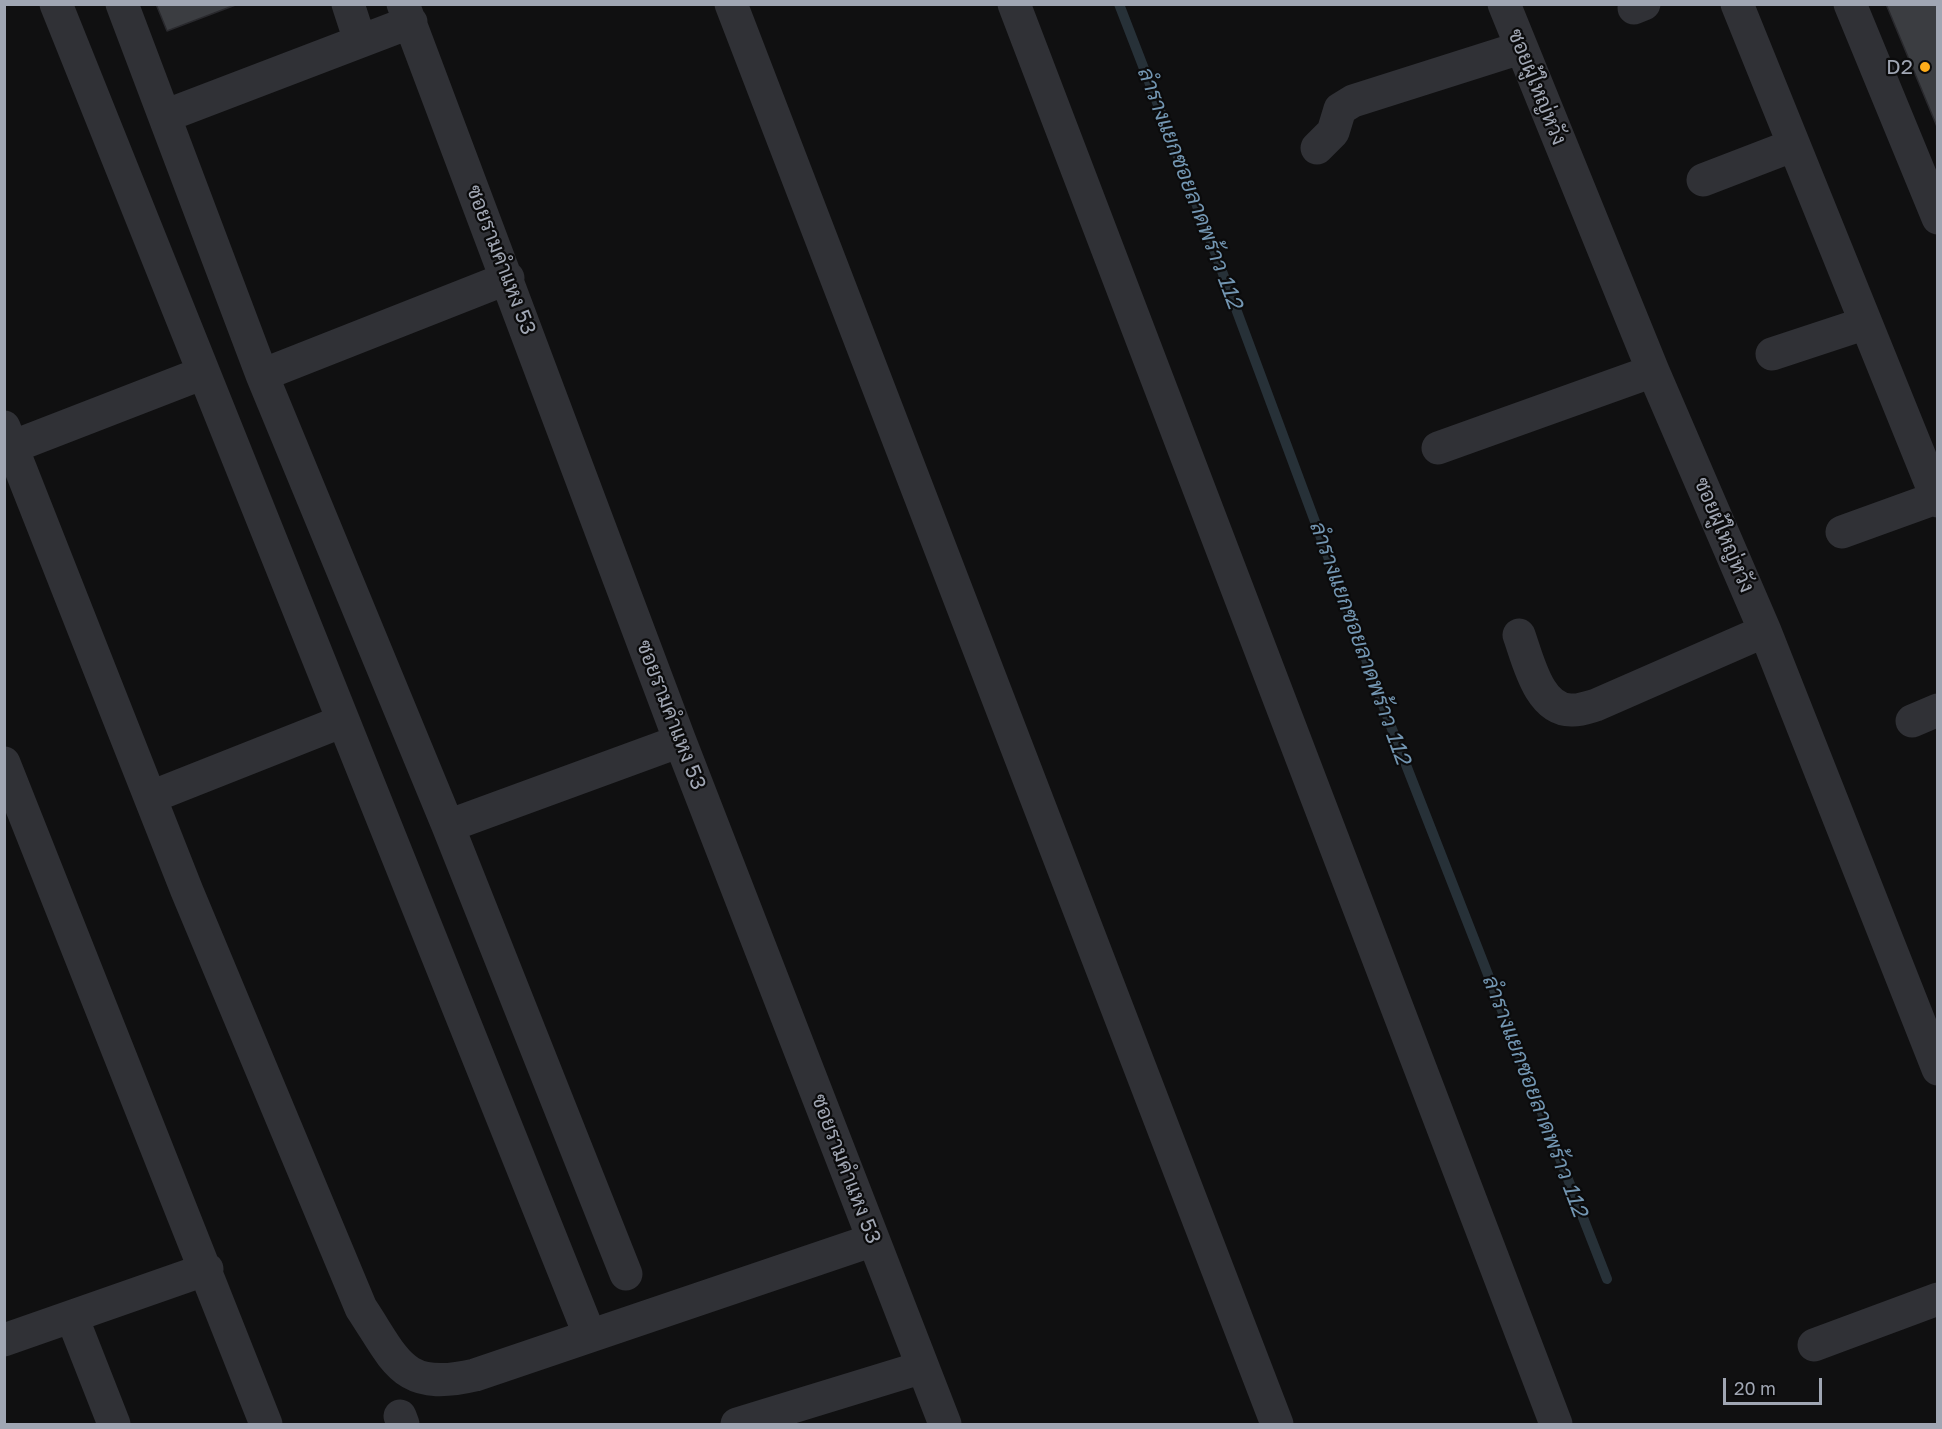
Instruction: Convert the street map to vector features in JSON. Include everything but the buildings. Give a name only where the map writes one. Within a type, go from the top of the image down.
[{"type":"street","points":[[56,4],[590,1336]]},
{"type":"street","points":[[122,4],[262,375],[448,826],[626,1274]]},
{"type":"street","points":[[348,4],[360,41]]},
{"type":"street","points":[[731,4],[1277,1425]]},
{"type":"street","points":[[1014,4],[1556,1425]]},
{"type":"street","name":"ซอยผู้ใหญ่หวัง","points":[[1504,4],[1653,371],[1765,632],[1938,1069]]},
{"type":"street","points":[[1737,4],[1937,499],[1842,532]]},
{"type":"street","points":[[1850,4],[1938,218]]},
{"type":"street","points":[[165,116],[360,41],[407,13]]},
{"type":"street","name":"ซอยรามคำแหง 53","points":[[407,13],[680,741],[945,1425]]},
{"type":"street","points":[[1317,148],[1333,132],[1340,109],[1353,101],[1520,48]]},
{"type":"street","points":[[1703,180],[1794,146]]},
{"type":"street","points":[[262,375],[508,278]]},
{"type":"street","points":[[1772,354],[1866,323]]},
{"type":"street","points":[[1438,448],[1653,371]]},
{"type":"street","points":[[203,373],[8,437],[151,797],[361,1308],[402,1370],[429,1381],[456,1380],[873,1240]]},
{"type":"street","points":[[1519,635],[1534,679],[1553,705],[1572,711],[1596,705],[1765,632]]},
{"type":"street","points":[[151,797],[343,721]]},
{"type":"street","points":[[448,826],[680,741]]},
{"type":"street","points":[[4,763],[207,1269],[266,1425]]},
{"type":"street","points":[[4,1340],[207,1269]]},
{"type":"street","points":[[1814,1345],[1938,1299]]},
{"type":"street","points":[[72,1317],[114,1425]]},
{"type":"street","points":[[737,1425],[923,1367]]},
{"type":"waterway","name":"ลำรางแยกซอยลาดพร้าว 112","points":[[1119,4],[1216,255],[1392,729],[1607,1279]]},
{"type":"place","name":"D2","points":[[1925,67]]}]
